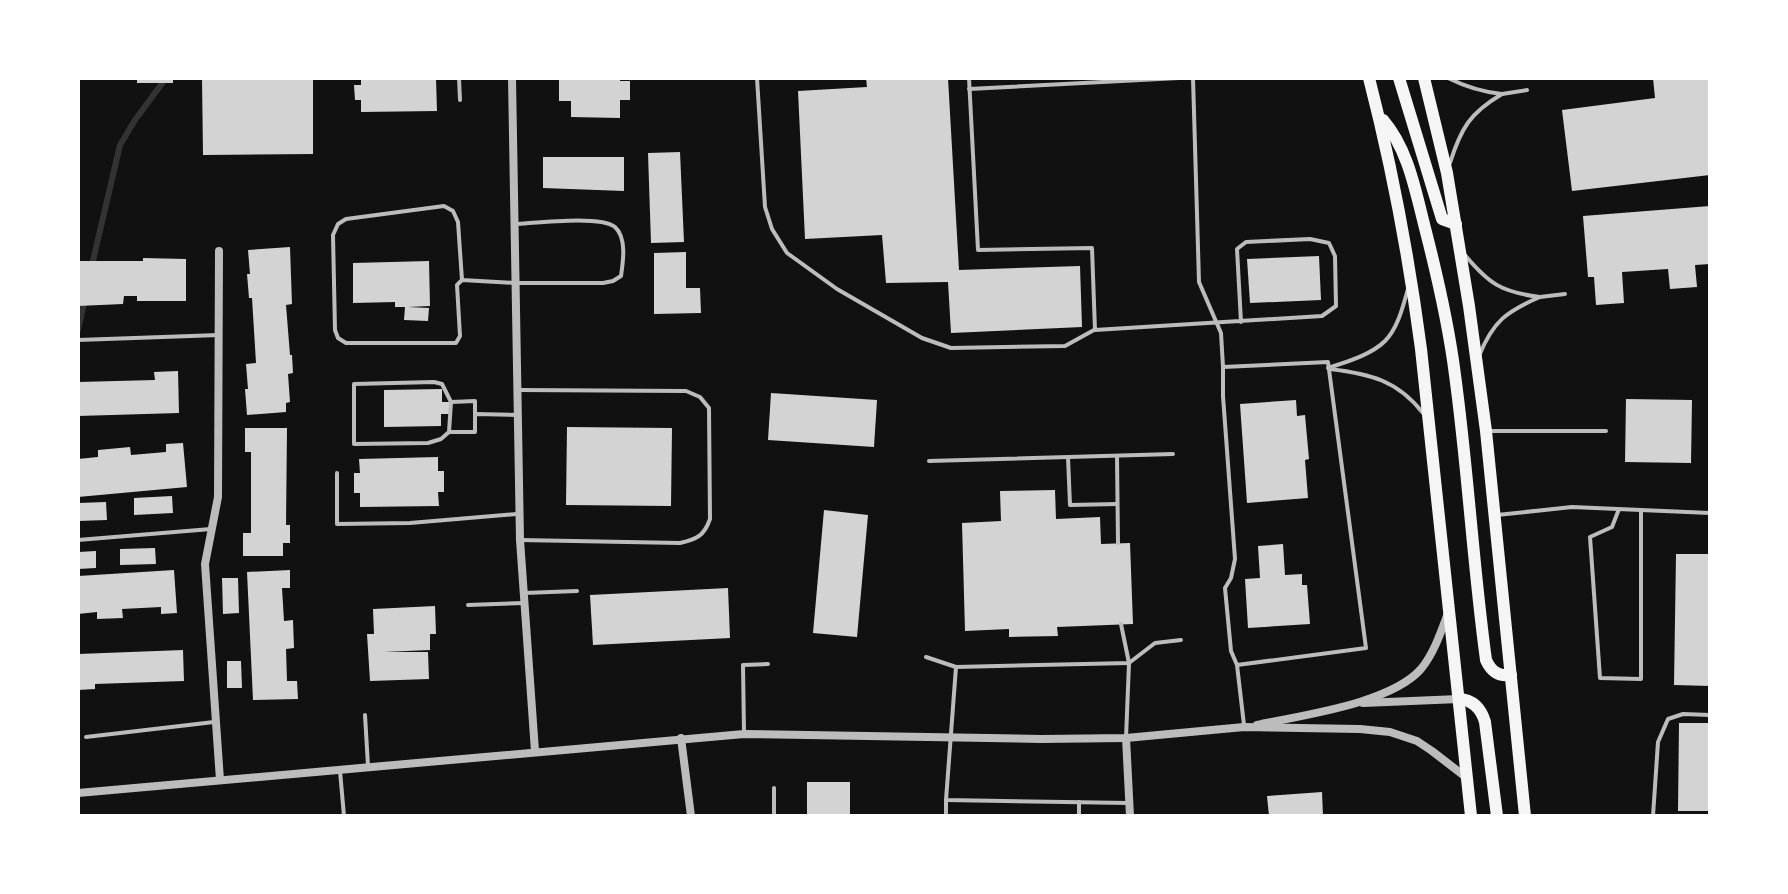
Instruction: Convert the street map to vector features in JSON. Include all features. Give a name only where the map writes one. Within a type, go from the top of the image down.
[{"type":"main road","points":[[1399,78],[1442,219],[1456,224]]},
{"type":"main road","points":[[1424,78],[1447,173],[1477,361],[1525,816]]},
{"type":"main road","points":[[1368,79],[1411,277],[1430,423],[1471,816]]},
{"type":"main road","points":[[1378,114],[1397,139],[1407,163],[1446,320],[1456,377],[1486,660],[1494,673],[1511,675]]},
{"type":"main road","points":[[1459,699],[1477,706],[1485,722],[1497,816]]},
{"type":"street","points":[[512,78],[520,540],[535,751]]},
{"type":"street","points":[[219,251],[218,497],[205,564],[220,780]]},
{"type":"street","points":[[1244,727],[1354,703],[1393,690],[1421,669],[1435,646],[1449,609]]},
{"type":"street","points":[[1354,703],[1459,699]]},
{"type":"street","points":[[78,793],[744,734],[1126,738],[1244,727],[1390,732],[1417,741],[1467,778]]},
{"type":"street","points":[[681,738],[691,816]]},
{"type":"street","points":[[1126,738],[1130,816]]},
{"type":"lane","points":[[459,78],[460,100]]},
{"type":"lane","points":[[757,78],[765,207],[772,229],[787,253],[837,289],[922,338],[951,348],[1065,346],[1095,330],[1241,322],[1322,316],[1336,306],[1335,256],[1329,243],[1310,239],[1246,242],[1237,249],[1241,322]]},
{"type":"lane","points":[[969,78],[978,250],[1092,248],[1095,330]]},
{"type":"lane","points":[[969,89],[1179,78]]},
{"type":"lane","points":[[1193,78],[1199,282],[1221,333],[1235,559],[1231,578],[1225,588],[1231,651],[1237,665],[1244,727]]},
{"type":"lane","points":[[1448,78],[1486,92],[1502,94],[1527,90]]},
{"type":"lane","points":[[1447,173],[1464,128],[1475,113],[1502,94]]},
{"type":"lane","points":[[462,280],[458,222],[453,211],[444,206],[346,219],[338,224],[333,235],[335,330],[338,338],[346,343],[456,343],[460,336],[457,285],[462,280],[603,283],[621,276],[622,240],[618,229],[608,223],[515,224]]},
{"type":"lane","points":[[1461,251],[1482,275],[1510,292],[1540,297],[1565,294]]},
{"type":"lane","points":[[1328,368],[1360,357],[1385,341],[1401,315],[1411,277]]},
{"type":"lane","points":[[1477,361],[1496,322],[1511,310],[1540,297]]},
{"type":"lane","points":[[78,340],[219,335]]},
{"type":"lane","points":[[1223,367],[1328,362],[1366,648],[1237,665]]},
{"type":"lane","points":[[1328,368],[1383,380],[1415,403],[1430,423]]},
{"type":"lane","points":[[449,432],[451,402],[442,384],[354,384],[354,444],[428,443],[441,439],[449,432],[475,432],[475,401],[451,402]]},
{"type":"lane","points":[[517,390],[686,391],[700,397],[709,408],[710,519],[705,531],[694,540],[680,543],[520,540]]},
{"type":"lane","points":[[475,414],[518,415]]},
{"type":"lane","points":[[1486,431],[1606,431]]},
{"type":"lane","points":[[929,461],[1173,454]]},
{"type":"lane","points":[[1117,456],[1118,543]]},
{"type":"lane","points":[[1068,457],[1070,505],[1117,504]]},
{"type":"lane","points":[[337,473],[337,524],[410,523],[520,514]]},
{"type":"lane","points":[[1495,515],[1572,507],[1710,513]]},
{"type":"lane","points":[[1619,509],[1612,527],[1590,537],[1600,678],[1641,679],[1641,510]]},
{"type":"lane","points":[[78,540],[212,529]]},
{"type":"lane","points":[[524,593],[577,591]]},
{"type":"lane","points":[[468,605],[524,603]]},
{"type":"lane","points":[[1121,624],[1129,663],[1126,738]]},
{"type":"lane","points":[[926,657],[956,667],[1129,663],[1155,643],[1181,640]]},
{"type":"lane","points":[[744,734],[743,665],[768,664]]},
{"type":"lane","points":[[946,816],[956,667]]},
{"type":"lane","points":[[1653,816],[1658,742],[1668,719],[1683,714],[1710,715]]},
{"type":"lane","points":[[365,715],[368,766]]},
{"type":"lane","points":[[86,737],[216,721]]},
{"type":"lane","points":[[340,769],[344,816]]},
{"type":"lane","points":[[774,788],[774,816]]},
{"type":"lane","points":[[946,800],[1129,803]]},
{"type":"lane","points":[[1079,802],[1079,816]]},
{"type":"building","points":[[137,78],[173,78],[173,83],[137,83]]},
{"type":"building","points":[[202,78],[313,78],[313,154],[203,155]]},
{"type":"building","points":[[361,78],[436,78],[437,111],[361,112],[361,100],[355,100],[354,85],[361,85]]},
{"type":"building","points":[[620,78],[620,81],[630,81],[630,100],[620,100],[620,118],[571,117],[571,101],[559,101],[559,80]]},
{"type":"building","points":[[866,78],[948,78],[959,270],[1080,266],[1082,327],[951,333],[948,282],[886,283],[882,235],[805,239],[798,91],[867,87]]},
{"type":"building","points":[[1653,78],[1710,78],[1710,175],[1572,191],[1562,110],[1655,98]]},
{"type":"building","points":[[680,152],[684,242],[651,243],[648,153]]},
{"type":"building","points":[[543,157],[624,157],[624,191],[543,188]]},
{"type":"building","points":[[1710,206],[1710,264],[1695,265],[1697,287],[1670,289],[1668,269],[1622,272],[1624,303],[1596,305],[1594,277],[1588,277],[1583,216]]},
{"type":"building","points":[[290,247],[292,304],[286,305],[293,373],[288,374],[290,402],[286,403],[286,412],[247,415],[246,364],[256,363],[252,298],[249,298],[247,274],[250,274],[248,250]]},
{"type":"building","points":[[686,252],[686,288],[700,288],[701,313],[654,314],[654,253]]},
{"type":"building","points":[[1319,256],[1321,300],[1250,303],[1247,259]]},
{"type":"building","points":[[143,258],[186,259],[186,301],[137,301],[137,296],[124,296],[123,304],[78,306],[78,261],[143,261]]},
{"type":"building","points":[[429,261],[430,306],[408,307],[429,308],[428,321],[404,320],[405,307],[395,307],[395,302],[353,303],[353,263]]},
{"type":"building","points":[[178,371],[179,413],[78,416],[78,382],[155,380],[154,372]]},
{"type":"building","points":[[442,389],[442,402],[449,402],[449,414],[441,414],[441,426],[384,427],[384,390]]},
{"type":"building","points":[[771,393],[877,400],[874,447],[768,440]]},
{"type":"building","points":[[1626,399],[1692,400],[1691,463],[1625,462]]},
{"type":"building","points":[[1296,400],[1297,416],[1305,415],[1309,459],[1305,460],[1308,498],[1247,503],[1240,404]]},
{"type":"building","points":[[567,427],[672,428],[671,506],[566,505]]},
{"type":"building","points":[[245,428],[287,428],[286,525],[290,525],[290,543],[283,543],[283,556],[243,556],[243,533],[251,533],[251,452],[245,452]]},
{"type":"building","points":[[183,443],[187,487],[78,497],[78,459],[98,457],[98,450],[130,447],[131,455],[166,452],[166,444]]},
{"type":"building","points":[[438,457],[438,471],[444,471],[444,492],[438,492],[439,506],[360,507],[360,493],[354,493],[354,473],[360,473],[359,459]]},
{"type":"building","points":[[1055,490],[1056,519],[1100,517],[1101,544],[1130,543],[1133,624],[1057,627],[1058,636],[1009,637],[1009,629],[965,631],[962,523],[1001,521],[1000,491]]},
{"type":"building","points":[[172,496],[173,513],[134,515],[134,498]]},
{"type":"building","points":[[106,502],[107,520],[78,521],[78,503]]},
{"type":"building","points":[[824,510],[868,515],[857,637],[813,633]]},
{"type":"building","points":[[1283,544],[1285,575],[1302,574],[1302,585],[1307,585],[1310,624],[1248,628],[1245,579],[1260,578],[1258,546]]},
{"type":"building","points":[[155,548],[156,564],[120,565],[120,549]]},
{"type":"building","points":[[96,551],[96,568],[78,569],[78,552]]},
{"type":"building","points":[[1676,554],[1710,554],[1710,686],[1674,685]]},
{"type":"building","points":[[174,570],[177,613],[161,614],[161,607],[122,609],[123,618],[97,619],[97,612],[78,614],[78,576]]},
{"type":"building","points":[[290,570],[290,588],[282,588],[284,621],[293,620],[294,648],[286,649],[287,681],[297,681],[298,699],[253,700],[247,572]]},
{"type":"building","points":[[222,578],[238,578],[239,613],[223,614]]},
{"type":"building","points":[[728,588],[730,638],[593,645],[590,595]]},
{"type":"building","points":[[435,606],[436,634],[430,634],[430,650],[384,652],[428,652],[429,679],[370,681],[367,634],[374,634],[373,609]]},
{"type":"building","points":[[183,650],[184,681],[95,684],[95,689],[78,690],[78,654]]},
{"type":"building","points":[[227,661],[241,661],[242,688],[227,688]]},
{"type":"building","points":[[1679,723],[1710,723],[1710,811],[1678,811]]},
{"type":"building","points":[[807,782],[850,782],[850,816],[807,816]]},
{"type":"building","points":[[1322,792],[1323,816],[1269,816],[1267,796]]},
{"type":"waterway","points":[[91,269],[120,145],[166,78]]},
{"type":"waterway","points":[[78,330],[85,299]]}]
